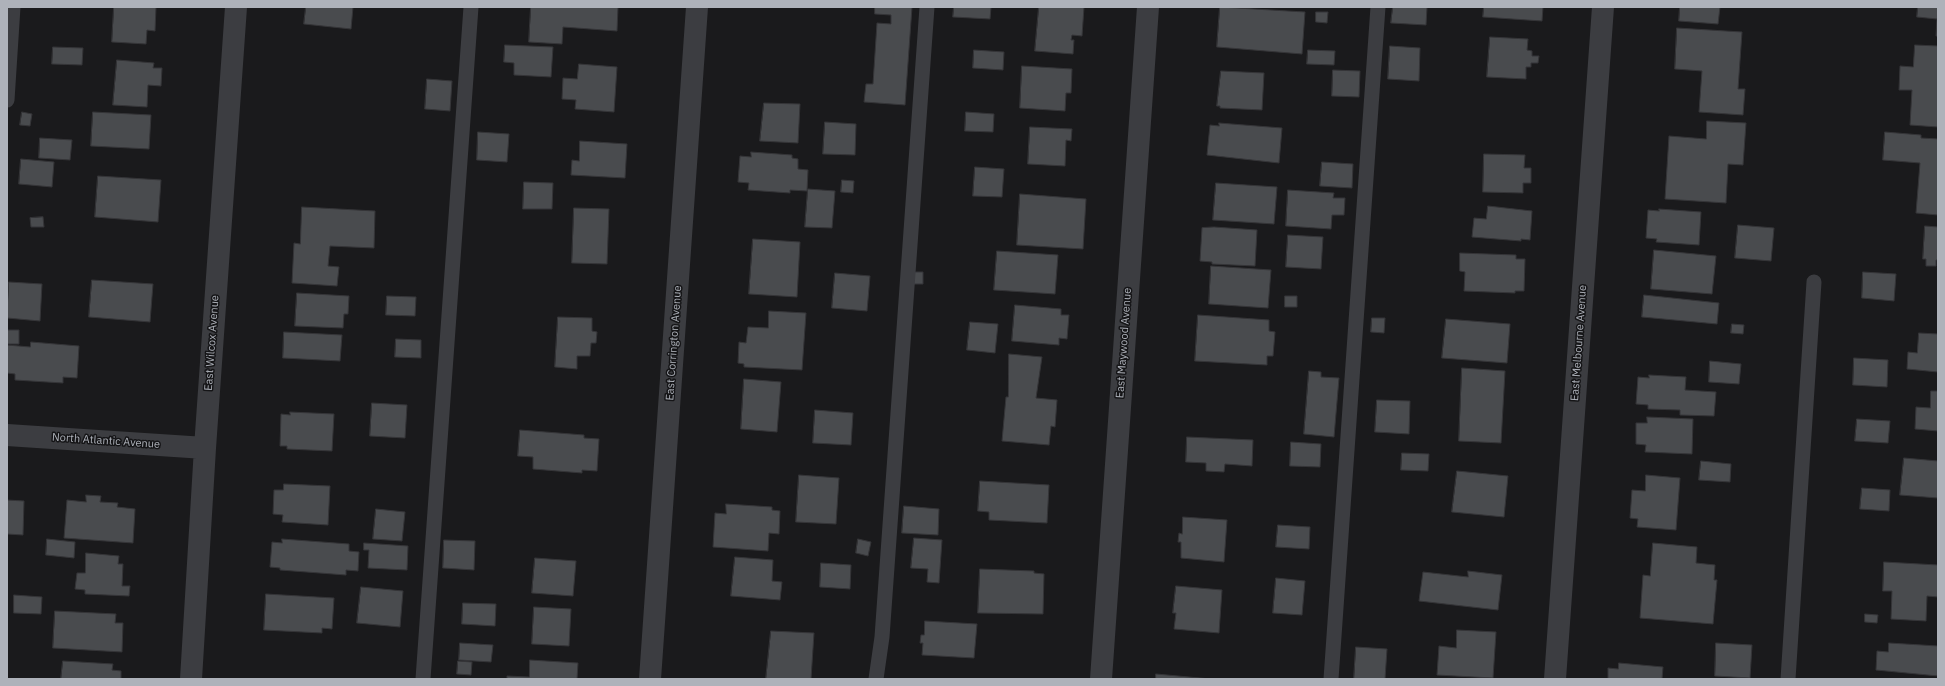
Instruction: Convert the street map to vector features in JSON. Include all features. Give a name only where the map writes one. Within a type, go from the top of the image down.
[{"type":"street","name":"East Wilcox Avenue","points":[[191,679],[204,448],[236,7]]},
{"type":"street","name":"East Corrington Avenue","points":[[650,679],[697,7]]},
{"type":"street","name":"East Maywood Avenue","points":[[1101,679],[1148,7]]},
{"type":"street","name":"East Melbourne Avenue","points":[[1554,679],[1603,7]]},
{"type":"street","name":"North Atlantic Avenue","points":[[7,435],[204,448]]},
{"type":"lane","points":[[7,100],[13,7]]},
{"type":"lane","points":[[423,679],[471,7]]},
{"type":"lane","points":[[876,679],[882,629],[927,7]]},
{"type":"lane","points":[[1331,679],[1378,7]]},
{"type":"lane","points":[[1788,679],[1814,282]]},
{"type":"building","points":[[114,7],[156,7],[155,31],[147,30],[146,44],[112,42]]},
{"type":"building","points":[[306,7],[353,7],[351,29],[304,24]]},
{"type":"building","points":[[531,7],[618,7],[617,31],[563,27],[562,44],[529,42]]},
{"type":"building","points":[[875,7],[912,7],[905,105],[864,102],[866,84],[873,84],[877,23],[891,24],[891,15],[875,14]]},
{"type":"building","points":[[954,7],[991,7],[990,19],[953,17]]},
{"type":"building","points":[[1039,7],[1084,7],[1082,36],[1072,35],[1071,40],[1074,40],[1073,54],[1035,51]]},
{"type":"building","points":[[1220,7],[1305,12],[1302,54],[1217,47]]},
{"type":"building","points":[[1393,7],[1427,7],[1426,25],[1391,23]]},
{"type":"building","points":[[1484,7],[1543,7],[1542,21],[1483,17]]},
{"type":"building","points":[[1680,7],[1720,7],[1718,24],[1679,21]]},
{"type":"building","points":[[1918,7],[1938,7],[1938,36],[1936,36],[1937,19],[1917,17]]},
{"type":"building","points":[[1316,12],[1328,12],[1327,23],[1316,22]]},
{"type":"building","points":[[1677,28],[1742,32],[1738,89],[1745,89],[1743,115],[1699,112],[1702,71],[1675,69]]},
{"type":"building","points":[[1490,37],[1528,39],[1527,50],[1532,51],[1532,56],[1539,56],[1538,63],[1531,63],[1531,67],[1526,67],[1526,79],[1487,77]]},
{"type":"building","points":[[505,45],[553,47],[551,77],[514,75],[514,63],[504,62]]},
{"type":"building","points":[[1915,45],[1938,46],[1938,127],[1910,125],[1912,90],[1899,90],[1900,66],[1913,67]]},
{"type":"building","points":[[1390,46],[1420,48],[1419,81],[1388,79]]},
{"type":"building","points":[[53,47],[83,48],[82,65],[52,64]]},
{"type":"building","points":[[974,50],[1004,52],[1003,70],[973,68]]},
{"type":"building","points":[[1308,50],[1335,51],[1334,65],[1307,64]]},
{"type":"building","points":[[117,60],[154,63],[153,68],[162,68],[161,86],[148,85],[147,107],[113,105]]},
{"type":"building","points":[[579,64],[617,67],[614,112],[575,109],[576,100],[562,99],[563,78],[577,79]]},
{"type":"building","points":[[1022,66],[1072,69],[1071,93],[1066,93],[1065,111],[1020,108]]},
{"type":"building","points":[[1333,70],[1360,71],[1359,97],[1332,96]]},
{"type":"building","points":[[1221,71],[1264,73],[1262,110],[1220,108],[1220,106],[1217,106]]},
{"type":"building","points":[[427,79],[452,81],[450,111],[425,109]]},
{"type":"building","points":[[764,103],[800,104],[798,143],[760,141]]},
{"type":"building","points":[[22,112],[32,114],[30,126],[20,125]]},
{"type":"building","points":[[93,112],[151,115],[149,149],[91,146]]},
{"type":"building","points":[[966,112],[994,114],[993,132],[965,131]]},
{"type":"building","points":[[1707,121],[1746,123],[1743,165],[1728,164],[1726,203],[1665,199],[1669,136],[1706,139]]},
{"type":"building","points":[[825,122],[856,124],[855,155],[823,154]]},
{"type":"building","points":[[1219,123],[1282,128],[1279,163],[1207,155],[1210,125],[1219,126]]},
{"type":"building","points":[[1030,127],[1072,129],[1071,141],[1066,140],[1065,166],[1028,164]]},
{"type":"building","points":[[478,132],[509,134],[507,162],[477,160]]},
{"type":"building","points":[[1885,132],[1921,135],[1921,138],[1938,139],[1938,215],[1916,213],[1920,163],[1883,160]]},
{"type":"building","points":[[40,138],[72,140],[70,160],[39,158]]},
{"type":"building","points":[[580,141],[627,144],[625,178],[571,175],[572,160],[579,161]]},
{"type":"building","points":[[751,152],[792,155],[792,158],[798,159],[798,169],[808,170],[807,191],[790,190],[790,193],[748,190],[749,183],[738,182],[740,156],[751,157]]},
{"type":"building","points":[[1484,154],[1525,155],[1524,168],[1531,168],[1531,183],[1523,183],[1523,193],[1483,192]]},
{"type":"building","points":[[21,159],[54,162],[52,187],[19,184]]},
{"type":"building","points":[[1322,162],[1353,164],[1352,188],[1320,186]]},
{"type":"building","points":[[975,167],[1004,169],[1002,197],[973,196]]},
{"type":"building","points":[[98,176],[161,180],[158,222],[95,217]]},
{"type":"building","points":[[842,180],[854,181],[853,193],[841,192]]},
{"type":"building","points":[[524,182],[553,183],[552,209],[523,209]]},
{"type":"building","points":[[1216,183],[1277,187],[1274,224],[1213,220]]},
{"type":"building","points":[[808,189],[835,191],[832,228],[805,227]]},
{"type":"building","points":[[1288,190],[1334,193],[1333,198],[1345,198],[1344,215],[1332,215],[1331,229],[1286,226]]},
{"type":"building","points":[[1020,194],[1086,199],[1083,249],[1017,245]]},
{"type":"building","points":[[1488,206],[1532,211],[1530,240],[1521,239],[1521,241],[1472,237],[1474,218],[1486,219]]},
{"type":"building","points":[[302,207],[375,211],[374,248],[330,246],[328,266],[339,267],[337,286],[292,283],[294,243],[300,244]]},
{"type":"building","points":[[574,208],[609,209],[607,264],[572,263]]},
{"type":"building","points":[[1659,209],[1701,212],[1699,245],[1656,242],[1657,239],[1646,238],[1648,210],[1659,211]]},
{"type":"building","points":[[43,217],[44,227],[31,227],[30,218]]},
{"type":"building","points":[[1738,225],[1774,228],[1771,261],[1735,258]]},
{"type":"building","points":[[1925,226],[1938,227],[1938,260],[1936,260],[1936,266],[1926,266],[1926,259],[1923,259]]},
{"type":"building","points":[[1214,227],[1257,230],[1255,266],[1212,264],[1212,262],[1200,261],[1202,228]]},
{"type":"building","points":[[1288,235],[1323,237],[1321,269],[1286,267]]},
{"type":"building","points":[[753,239],[800,242],[797,297],[749,294]]},
{"type":"building","points":[[1654,250],[1716,256],[1712,294],[1651,289]]},
{"type":"building","points":[[997,251],[1058,255],[1055,294],[994,290]]},
{"type":"building","points":[[1460,253],[1516,255],[1516,259],[1525,259],[1524,291],[1515,291],[1515,293],[1464,291],[1465,272],[1460,271]]},
{"type":"building","points":[[1211,266],[1271,270],[1268,308],[1209,304]]},
{"type":"building","points":[[914,272],[923,272],[923,284],[914,284]]},
{"type":"building","points":[[1863,272],[1896,274],[1894,301],[1862,298]]},
{"type":"building","points":[[835,273],[870,276],[867,311],[832,308]]},
{"type":"building","points":[[92,280],[153,284],[150,322],[89,317]]},
{"type":"building","points":[[9,282],[42,284],[40,321],[7,318]]},
{"type":"building","points":[[297,293],[349,296],[348,314],[344,314],[343,328],[295,326]]},
{"type":"building","points":[[1644,295],[1719,303],[1717,324],[1642,317]]},
{"type":"building","points":[[387,296],[416,297],[415,316],[386,315]]},
{"type":"building","points":[[1285,296],[1297,296],[1297,307],[1285,307]]},
{"type":"building","points":[[1015,305],[1061,309],[1061,315],[1069,315],[1067,339],[1059,338],[1059,345],[1012,341]]},
{"type":"building","points":[[769,311],[806,313],[802,370],[744,367],[744,364],[738,363],[739,342],[746,343],[748,327],[768,328]]},
{"type":"building","points":[[1198,315],[1269,320],[1269,331],[1275,332],[1273,356],[1267,356],[1267,365],[1195,361]]},
{"type":"building","points":[[558,317],[592,318],[592,331],[597,332],[596,343],[591,343],[590,356],[577,356],[577,369],[555,367]]},
{"type":"building","points":[[1372,318],[1385,318],[1384,333],[1371,332]]},
{"type":"building","points":[[1446,319],[1510,324],[1507,363],[1442,358]]},
{"type":"building","points":[[970,322],[998,324],[995,353],[967,350]]},
{"type":"building","points":[[1732,324],[1744,325],[1743,334],[1731,333]]},
{"type":"building","points":[[7,330],[19,330],[19,344],[7,344]]},
{"type":"building","points":[[284,332],[342,335],[340,361],[283,358]]},
{"type":"building","points":[[1919,333],[1938,334],[1938,372],[1907,369],[1908,352],[1917,353]]},
{"type":"building","points":[[396,339],[421,340],[421,358],[395,357]]},
{"type":"building","points":[[31,342],[79,346],[77,378],[63,377],[63,383],[15,380],[15,374],[7,373],[7,345],[30,347]]},
{"type":"building","points":[[1009,354],[1042,357],[1036,398],[1057,400],[1055,427],[1051,426],[1049,445],[1002,441],[1006,397],[1008,397]]},
{"type":"building","points":[[1854,358],[1888,360],[1887,387],[1853,385]]},
{"type":"building","points":[[1710,361],[1741,364],[1739,384],[1709,382]]},
{"type":"building","points":[[1462,368],[1505,371],[1501,443],[1459,441]]},
{"type":"building","points":[[1309,371],[1321,372],[1321,377],[1339,378],[1334,437],[1304,434]]},
{"type":"building","points":[[1649,375],[1686,377],[1685,390],[1716,392],[1714,416],[1680,415],[1680,410],[1648,409],[1648,405],[1636,404],[1638,377],[1649,378]]},
{"type":"building","points":[[744,379],[781,382],[777,432],[741,429]]},
{"type":"building","points":[[1931,391],[1938,391],[1938,431],[1915,429],[1916,407],[1930,408]]},
{"type":"building","points":[[1377,400],[1410,401],[1409,434],[1375,432]]},
{"type":"building","points":[[372,403],[407,405],[405,438],[370,436]]},
{"type":"building","points":[[815,410],[853,413],[851,445],[813,443]]},
{"type":"building","points":[[290,412],[334,414],[332,451],[287,449],[287,446],[280,446],[281,414],[290,415]]},
{"type":"building","points":[[1647,417],[1693,419],[1692,454],[1645,452],[1646,445],[1636,444],[1636,423],[1647,423]]},
{"type":"building","points":[[1857,419],[1890,421],[1888,443],[1855,441]]},
{"type":"building","points":[[520,430],[584,435],[584,438],[599,439],[597,471],[582,470],[582,473],[533,469],[533,457],[518,456]]},
{"type":"building","points":[[1187,437],[1253,440],[1252,466],[1225,464],[1224,472],[1206,471],[1206,463],[1186,462]]},
{"type":"building","points":[[1291,442],[1321,444],[1320,467],[1290,466]]},
{"type":"building","points":[[1402,453],[1429,454],[1428,471],[1401,470]]},
{"type":"building","points":[[1904,458],[1938,461],[1938,498],[1900,495]]},
{"type":"building","points":[[1701,461],[1731,464],[1730,482],[1699,480]]},
{"type":"building","points":[[1457,471],[1508,476],[1504,517],[1452,512]]},
{"type":"building","points":[[799,475],[839,478],[836,524],[796,522]]},
{"type":"building","points":[[1646,475],[1680,478],[1676,530],[1637,527],[1638,519],[1630,518],[1632,490],[1645,491]]},
{"type":"building","points":[[980,481],[1049,485],[1047,523],[989,520],[989,512],[978,511]]},
{"type":"building","points":[[284,484],[330,486],[328,525],[282,522],[283,515],[273,514],[274,490],[283,490]]},
{"type":"building","points":[[1862,488],[1890,490],[1889,511],[1860,509]]},
{"type":"building","points":[[86,495],[101,496],[100,502],[118,503],[117,507],[135,509],[133,543],[64,538],[67,500],[86,502]]},
{"type":"building","points":[[7,500],[24,501],[23,535],[7,534]]},
{"type":"building","points":[[726,504],[772,507],[772,510],[780,511],[779,534],[769,533],[768,551],[713,547],[715,513],[726,514]]},
{"type":"building","points":[[904,506],[939,509],[938,535],[902,533]]},
{"type":"building","points":[[376,509],[405,512],[402,541],[373,539]]},
{"type":"building","points":[[1183,517],[1227,520],[1224,562],[1181,558],[1181,542],[1178,542],[1179,533],[1182,534]]},
{"type":"building","points":[[1278,525],[1310,527],[1309,549],[1276,547]]},
{"type":"building","points":[[914,538],[942,540],[939,583],[927,582],[928,569],[911,568]]},
{"type":"building","points":[[47,539],[75,542],[74,558],[46,555]]},
{"type":"building","points":[[282,539],[349,544],[349,551],[359,552],[358,571],[346,570],[346,575],[280,570],[280,568],[270,567],[272,542],[282,543]]},
{"type":"building","points":[[858,539],[871,542],[868,556],[856,553]]},
{"type":"building","points":[[444,540],[475,541],[474,570],[443,568]]},
{"type":"building","points":[[364,543],[408,546],[407,570],[368,568],[369,550],[364,550]]},
{"type":"building","points":[[1653,543],[1697,547],[1696,563],[1715,565],[1714,580],[1717,580],[1713,624],[1640,618],[1643,575],[1650,576]]},
{"type":"building","points":[[86,553],[119,556],[118,564],[123,564],[122,586],[130,586],[129,596],[85,594],[85,590],[75,589],[77,573],[85,573]]},
{"type":"building","points":[[735,557],[773,560],[772,581],[782,582],[780,600],[731,596]]},
{"type":"building","points":[[535,558],[576,561],[573,596],[532,593]]},
{"type":"building","points":[[1884,562],[1938,565],[1938,597],[1927,596],[1926,621],[1891,619],[1892,591],[1883,591]]},
{"type":"building","points":[[821,563],[851,565],[850,589],[820,587]]},
{"type":"building","points":[[980,569],[1034,571],[1034,573],[1044,574],[1043,614],[978,613]]},
{"type":"building","points":[[1468,571],[1502,575],[1498,610],[1419,601],[1423,572],[1468,577]]},
{"type":"building","points":[[1276,578],[1305,581],[1302,615],[1273,613]]},
{"type":"building","points":[[1176,586],[1222,590],[1219,633],[1174,629],[1176,613],[1173,613]]},
{"type":"building","points":[[361,587],[403,591],[400,627],[357,623]]},
{"type":"building","points":[[266,594],[334,598],[332,629],[322,628],[322,633],[264,630]]},
{"type":"building","points":[[14,595],[42,597],[41,614],[14,613]]},
{"type":"building","points":[[463,603],[496,604],[495,626],[462,624]]},
{"type":"building","points":[[534,607],[571,609],[569,646],[532,644]]},
{"type":"building","points":[[55,611],[116,614],[115,623],[123,623],[122,652],[53,648]]},
{"type":"building","points":[[1865,614],[1878,615],[1877,623],[1865,622]]},
{"type":"building","points":[[925,621],[977,624],[974,658],[922,655],[923,643],[920,643],[921,635],[924,635]]},
{"type":"building","points":[[1457,630],[1496,632],[1493,678],[1437,675],[1439,646],[1456,648]]},
{"type":"building","points":[[771,631],[814,633],[811,679],[766,679]]},
{"type":"building","points":[[460,643],[493,645],[491,662],[459,660]]},
{"type":"building","points":[[1716,643],[1752,645],[1750,678],[1715,676]]},
{"type":"building","points":[[1889,643],[1938,646],[1938,676],[1876,670],[1877,651],[1888,652]]},
{"type":"building","points":[[1356,647],[1387,649],[1385,679],[1354,679]]},
{"type":"building","points":[[530,660],[578,663],[577,679],[507,679],[507,676],[529,677]]},
{"type":"building","points":[[63,661],[113,664],[112,670],[121,671],[121,679],[61,679]]},
{"type":"building","points":[[458,661],[472,662],[471,675],[457,674]]},
{"type":"building","points":[[1619,663],[1663,667],[1662,679],[1608,679],[1608,668],[1618,669]]},
{"type":"building","points":[[1156,674],[1211,679],[1156,679]]}]
